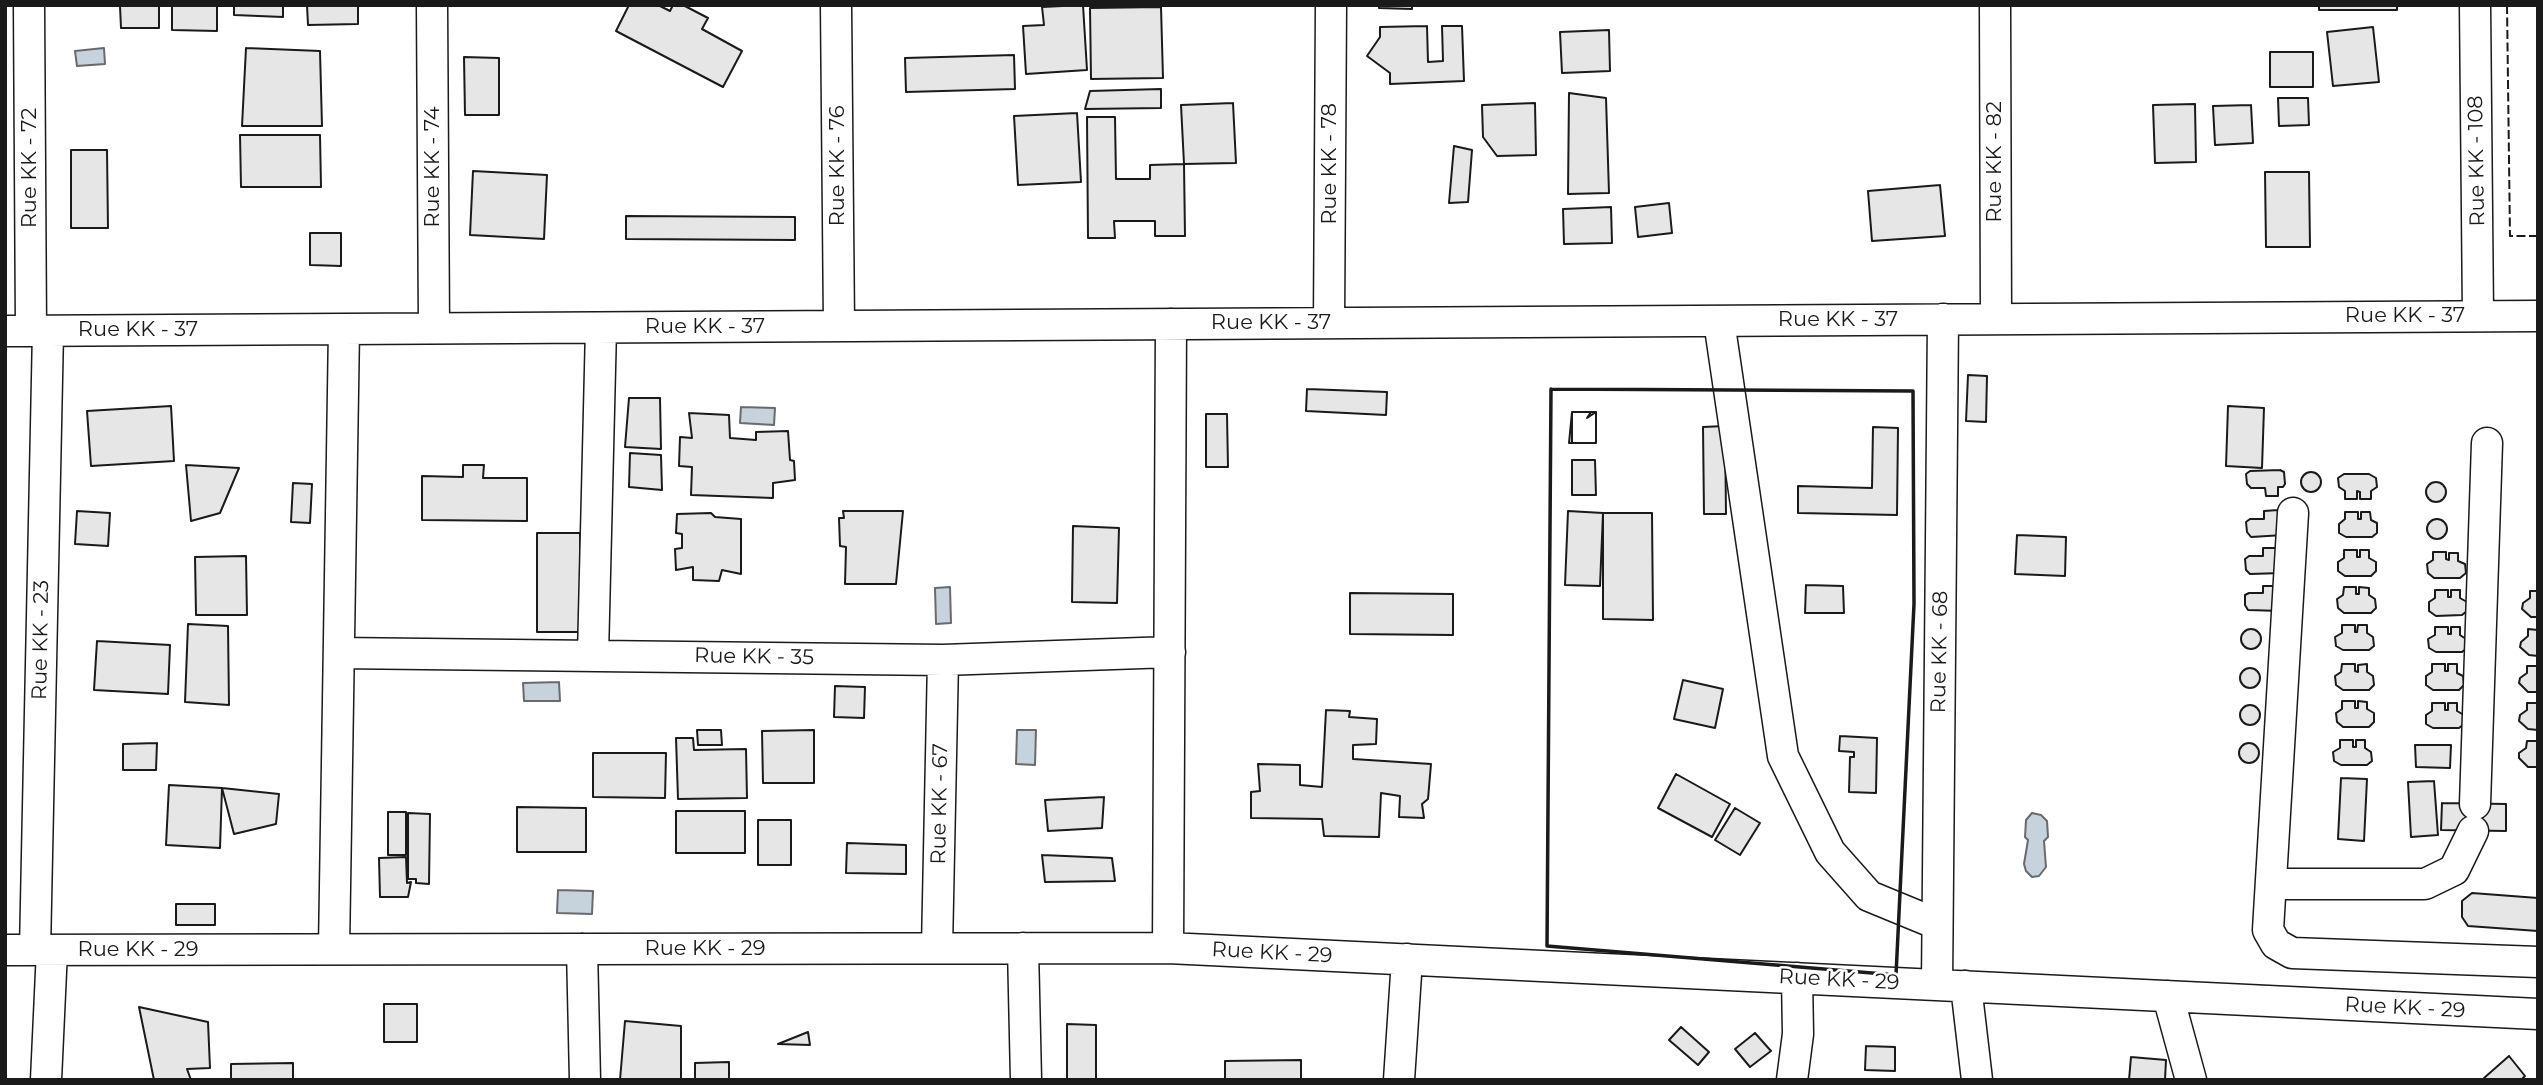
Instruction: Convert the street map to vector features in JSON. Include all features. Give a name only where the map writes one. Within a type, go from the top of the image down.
[{"type":"street","name":"Rue KK - 72","points":[[28,331],[29,5]]},
{"type":"street","name":"Rue KK - 74","points":[[432,5],[434,328]]},
{"type":"street","name":"Rue KK - 76","points":[[836,5],[839,326]]},
{"type":"street","name":"Rue KK - 78","points":[[1329,323],[1331,5]]},
{"type":"street","name":"Rue KK - 82","points":[[1995,5],[1996,319]]},
{"type":"street","name":"Rue KK - 108","points":[[2475,5],[2478,316]]},
{"type":"street","name":"Rue KK - 37","points":[[28,331],[2538,316]]},
{"type":"street","name":"Rue KK - 68","points":[[1943,319],[1937,925],[1977,1080]]},
{"type":"street","points":[[1719,321],[1783,756],[1830,852],[1868,896],[1937,925]]},
{"type":"street","points":[[1168,948],[1171,324]]},
{"type":"street","points":[[593,655],[601,328]]},
{"type":"street","points":[[334,949],[344,329]]},
{"type":"street","name":"Rue KK - 23","points":[[28,331],[46,1080]]},
{"type":"street","points":[[2271,884],[2425,884],[2454,870],[2474,817],[2487,443]]},
{"type":"street","points":[[2293,513],[2268,929],[2276,944],[2292,953],[2538,962]]},
{"type":"street","name":"Rue KK - 35","points":[[339,653],[943,660],[1170,652]]},
{"type":"street","name":"Rue KK - 67","points":[[937,948],[943,660]]},
{"type":"street","points":[[1023,948],[1026,1080]]},
{"type":"street","name":"Rue KK - 29","points":[[5,950],[1168,948],[2538,1014]]},
{"type":"street","points":[[582,949],[585,1080]]},
{"type":"street","points":[[1399,1080],[1407,959]]},
{"type":"street","points":[[1792,1080],[1798,1034],[1797,978]]},
{"type":"street","points":[[2168,996],[2191,1080]]},
{"type":"shaded area","points":[[104,48],[105,64],[77,66],[75,51]]},
{"type":"shaded area","points":[[741,407],[775,408],[774,425],[740,423]]},
{"type":"shaded area","points":[[950,587],[951,623],[936,624],[935,588]]},
{"type":"shaded area","points":[[559,682],[560,701],[524,701],[523,683]]},
{"type":"shaded area","points":[[1017,730],[1036,730],[1035,765],[1016,764]]},
{"type":"shaded area","points":[[2032,813],[2041,815],[2047,821],[2048,837],[2044,841],[2046,867],[2039,876],[2032,877],[2024,864],[2028,840],[2025,837],[2026,820]]},
{"type":"shaded area","points":[[558,890],[593,891],[592,914],[557,913]]},
{"type":"building","points":[[172,5],[217,5],[217,31],[172,30]]},
{"type":"building","points":[[234,5],[283,5],[283,17],[234,15]]},
{"type":"building","points":[[307,5],[358,5],[358,24],[308,25]]},
{"type":"building","points":[[629,5],[658,5],[670,11],[673,5],[683,5],[708,18],[702,29],[742,51],[723,87],[616,31]]},
{"type":"building","points":[[1083,5],[1087,70],[1026,74],[1023,26],[1044,25],[1042,7]]},
{"type":"building","points":[[1379,5],[1412,5],[1412,9],[1379,8]]},
{"type":"building","points":[[2319,5],[2397,5],[2397,10],[2319,10]]},
{"type":"building","points":[[120,6],[159,6],[159,28],[121,28]]},
{"type":"building","points":[[1161,7],[1163,78],[1091,79],[1090,8]]},
{"type":"building","points":[[1427,26],[1428,62],[1443,61],[1442,26],[1462,26],[1464,81],[1390,84],[1390,73],[1367,56],[1380,37],[1380,27]]},
{"type":"building","points":[[2373,27],[2379,82],[2333,86],[2327,32]]},
{"type":"building","points":[[1609,30],[1610,71],[1562,73],[1560,32]]},
{"type":"building","points":[[246,48],[320,51],[322,126],[242,126]]},
{"type":"building","points":[[2270,52],[2313,52],[2313,87],[2270,87]]},
{"type":"building","points":[[1014,55],[1015,89],[906,92],[905,58]]},
{"type":"building","points":[[464,57],[499,58],[499,115],[465,115]]},
{"type":"building","points":[[1161,89],[1161,108],[1085,109],[1090,91]]},
{"type":"building","points":[[1569,93],[1606,98],[1609,193],[1568,194]]},
{"type":"building","points":[[2278,98],[2308,98],[2309,125],[2279,126]]},
{"type":"building","points":[[1233,103],[1236,163],[1184,164],[1181,105]]},
{"type":"building","points":[[1535,103],[1536,155],[1497,156],[1483,137],[1482,105]]},
{"type":"building","points":[[2195,104],[2196,162],[2155,163],[2153,105]]},
{"type":"building","points":[[2251,105],[2253,143],[2215,145],[2213,106]]},
{"type":"building","points":[[1077,113],[1081,182],[1018,185],[1014,116]]},
{"type":"building","points":[[1087,117],[1115,117],[1116,179],[1150,179],[1150,165],[1184,164],[1185,236],[1155,236],[1155,221],[1114,221],[1115,238],[1088,238]]},
{"type":"building","points":[[240,135],[320,135],[321,187],[241,187]]},
{"type":"building","points":[[1454,146],[1472,150],[1468,202],[1449,203]]},
{"type":"building","points":[[71,150],[107,150],[108,228],[71,228]]},
{"type":"building","points":[[473,171],[547,175],[544,239],[470,235]]},
{"type":"building","points":[[2265,172],[2309,172],[2310,247],[2266,247]]},
{"type":"building","points":[[1940,185],[1945,236],[1872,241],[1868,191]]},
{"type":"building","points":[[1669,203],[1672,233],[1638,237],[1635,207]]},
{"type":"building","points":[[1611,207],[1612,243],[1564,244],[1563,209]]},
{"type":"building","points":[[626,216],[795,217],[795,240],[626,239]]},
{"type":"building","points":[[310,233],[341,233],[341,266],[310,265]]},
{"type":"building","points":[[1968,375],[1987,376],[1986,422],[1966,421]]},
{"type":"building","points":[[1307,389],[1387,392],[1386,415],[1306,411]]},
{"type":"building","points":[[629,398],[660,398],[661,449],[625,447]]},
{"type":"building","points":[[171,406],[174,461],[91,466],[87,411]]},
{"type":"building","points":[[2228,406],[2264,408],[2262,468],[2226,466]]},
{"type":"building","points":[[1572,412],[1596,412],[1596,443],[1572,443]]},
{"type":"building","points":[[1572,412],[1591,412],[1587,418],[1596,412],[1596,443],[1569,443]]},
{"type":"building","points":[[689,413],[729,415],[730,438],[756,440],[756,432],[788,431],[790,460],[794,461],[795,480],[773,483],[773,498],[691,495],[692,467],[679,466],[680,437],[692,438]]},
{"type":"building","points":[[1206,414],[1227,414],[1228,467],[1206,467]]},
{"type":"building","points":[[1725,426],[1726,514],[1704,514],[1703,427]]},
{"type":"building","points":[[1873,427],[1898,428],[1897,515],[1798,513],[1798,486],[1872,488]]},
{"type":"building","points":[[630,453],[661,455],[662,490],[629,487]]},
{"type":"building","points":[[1572,460],[1595,460],[1596,495],[1572,495]]},
{"type":"building","points":[[186,465],[239,468],[220,513],[191,521]]},
{"type":"building","points":[[463,465],[484,465],[483,478],[527,478],[527,521],[422,520],[422,476],[463,477]]},
{"type":"building","points":[[2250,471],[2284,472],[2285,484],[2278,487],[2278,496],[2266,496],[2265,488],[2251,488],[2247,484],[2246,474]]},
{"type":"building","points":[[2311,472],[2318,475],[2321,482],[2318,489],[2311,492],[2304,489],[2301,482],[2304,475]]},
{"type":"building","points":[[2344,474],[2369,474],[2376,478],[2377,487],[2371,491],[2371,499],[2360,499],[2360,492],[2357,491],[2357,499],[2345,499],[2345,491],[2339,487],[2338,478]]},
{"type":"building","points":[[2436,482],[2443,485],[2446,492],[2443,499],[2436,502],[2429,499],[2426,492],[2429,485]]},
{"type":"building","points":[[293,483],[312,484],[310,523],[291,522]]},
{"type":"building","points":[[2278,510],[2284,535],[2251,537],[2247,532],[2246,522],[2250,519],[2264,519],[2264,511]]},
{"type":"building","points":[[77,511],[110,513],[108,546],[75,544]]},
{"type":"building","points":[[843,511],[903,511],[896,584],[845,584],[846,547],[840,546],[839,518],[844,518]]},
{"type":"building","points":[[1568,511],[1603,513],[1600,586],[1565,585]]},
{"type":"building","points":[[2345,512],[2358,512],[2358,519],[2361,519],[2361,512],[2370,512],[2371,520],[2377,523],[2377,533],[2372,537],[2346,537],[2339,533],[2339,524],[2345,519]]},
{"type":"building","points":[[711,513],[715,517],[741,519],[741,574],[722,570],[719,581],[693,580],[693,567],[676,570],[675,549],[682,548],[682,534],[676,533],[677,514]]},
{"type":"building","points":[[1603,513],[1652,513],[1653,620],[1603,619]]},
{"type":"building","points":[[2437,519],[2444,522],[2447,529],[2444,536],[2437,539],[2430,536],[2427,529],[2430,522]]},
{"type":"building","points":[[1073,526],[1119,528],[1117,603],[1072,602]]},
{"type":"building","points":[[537,533],[580,533],[581,632],[537,632]]},
{"type":"building","points":[[2017,535],[2066,537],[2065,576],[2015,574]]},
{"type":"building","points":[[2263,548],[2277,548],[2282,573],[2250,574],[2246,570],[2245,559],[2249,556],[2263,556]]},
{"type":"building","points":[[2344,550],[2357,550],[2357,557],[2360,557],[2360,550],[2369,550],[2369,558],[2376,562],[2376,571],[2371,576],[2345,576],[2338,571],[2338,562],[2344,558]]},
{"type":"building","points":[[2433,552],[2446,552],[2446,559],[2449,560],[2449,553],[2458,553],[2458,561],[2465,564],[2466,573],[2460,578],[2434,578],[2428,573],[2427,564],[2433,560]]},
{"type":"building","points":[[246,556],[247,615],[196,615],[195,557]]},
{"type":"building","points":[[1806,585],[1843,586],[1844,613],[1805,613]]},
{"type":"building","points":[[2263,586],[2277,586],[2281,611],[2248,610],[2245,595],[2263,593]]},
{"type":"building","points":[[2344,587],[2356,587],[2356,594],[2359,594],[2359,587],[2369,588],[2369,595],[2375,599],[2376,608],[2371,613],[2344,613],[2338,608],[2337,599],[2343,595]]},
{"type":"building","points":[[2435,590],[2448,590],[2448,597],[2451,597],[2451,590],[2460,590],[2460,598],[2467,602],[2467,611],[2462,615],[2436,616],[2429,611],[2429,602],[2435,598]]},
{"type":"building","points":[[2530,591],[2538,591],[2538,617],[2531,617],[2522,609],[2523,603],[2530,598]]},
{"type":"building","points":[[1350,593],[1453,594],[1453,635],[1350,634]]},
{"type":"building","points":[[188,624],[228,626],[229,705],[185,702]]},
{"type":"building","points":[[2342,625],[2355,625],[2357,632],[2358,625],[2367,625],[2367,633],[2373,637],[2374,646],[2369,650],[2343,650],[2336,646],[2335,637],[2342,633]]},
{"type":"building","points":[[2435,627],[2448,627],[2448,634],[2451,634],[2451,627],[2460,627],[2460,635],[2466,639],[2467,648],[2462,652],[2436,652],[2429,648],[2428,639],[2435,635]]},
{"type":"building","points":[[2251,629],[2258,632],[2261,639],[2258,646],[2251,649],[2244,646],[2241,639],[2244,632]]},
{"type":"building","points":[[2528,629],[2538,630],[2538,656],[2529,655],[2520,647],[2521,642],[2528,636]]},
{"type":"building","points":[[97,641],[170,645],[168,694],[94,690]]},
{"type":"building","points":[[2342,664],[2355,664],[2355,671],[2358,672],[2358,665],[2367,664],[2367,672],[2373,676],[2374,685],[2369,690],[2343,690],[2336,685],[2335,676],[2341,672]]},
{"type":"building","points":[[2432,664],[2445,664],[2445,671],[2448,671],[2448,664],[2457,664],[2457,673],[2463,676],[2464,685],[2459,690],[2433,690],[2426,685],[2426,676],[2432,672]]},
{"type":"building","points":[[2527,666],[2538,666],[2538,692],[2528,692],[2519,683],[2520,678],[2527,673]]},
{"type":"building","points":[[2250,668],[2257,671],[2260,678],[2257,685],[2250,688],[2243,685],[2240,678],[2243,671]]},
{"type":"building","points":[[1683,680],[1723,689],[1715,728],[1674,719]]},
{"type":"building","points":[[835,686],[865,687],[864,718],[834,717]]},
{"type":"building","points":[[2342,701],[2355,701],[2355,708],[2358,708],[2358,701],[2367,702],[2367,709],[2374,713],[2374,722],[2369,727],[2343,727],[2337,722],[2336,713],[2342,709]]},
{"type":"building","points":[[2432,703],[2445,703],[2445,710],[2448,710],[2448,703],[2457,703],[2457,711],[2464,715],[2464,724],[2459,728],[2433,728],[2426,724],[2426,715],[2432,711]]},
{"type":"building","points":[[2527,703],[2538,703],[2538,730],[2528,729],[2519,721],[2520,715],[2527,710]]},
{"type":"building","points":[[2250,705],[2257,708],[2260,715],[2257,722],[2250,725],[2243,722],[2240,715],[2243,708]]},
{"type":"building","points":[[1326,710],[1350,711],[1349,717],[1377,719],[1376,744],[1353,745],[1353,759],[1431,764],[1428,799],[1422,804],[1424,818],[1399,817],[1400,796],[1381,793],[1379,837],[1324,836],[1322,819],[1251,818],[1251,792],[1260,791],[1258,764],[1300,765],[1300,785],[1322,787]]},
{"type":"building","points":[[697,730],[721,730],[722,745],[698,745]]},
{"type":"building","points":[[814,730],[814,783],[763,783],[762,731]]},
{"type":"building","points":[[1840,736],[1877,738],[1876,793],[1849,792],[1850,757],[1854,757],[1854,752],[1839,751]]},
{"type":"building","points":[[676,738],[693,738],[694,750],[746,749],[747,798],[678,799]]},
{"type":"building","points":[[2340,740],[2353,740],[2353,747],[2356,747],[2356,740],[2365,740],[2365,748],[2371,752],[2372,761],[2367,765],[2341,765],[2334,761],[2333,752],[2340,748]]},
{"type":"building","points":[[2527,741],[2538,741],[2538,767],[2528,767],[2519,758],[2519,753],[2526,748]]},
{"type":"building","points":[[157,743],[156,770],[123,770],[123,744]]},
{"type":"building","points":[[2249,743],[2256,746],[2259,753],[2256,760],[2249,763],[2242,760],[2239,753],[2242,746]]},
{"type":"building","points":[[2415,745],[2451,745],[2450,768],[2416,767]]},
{"type":"building","points":[[593,753],[666,753],[665,798],[593,797]]},
{"type":"building","points":[[1676,774],[1730,804],[1712,837],[1658,808]]},
{"type":"building","points":[[2341,778],[2367,779],[2364,841],[2338,839]]},
{"type":"building","points":[[2434,781],[2438,835],[2411,837],[2408,782]]},
{"type":"building","points":[[169,785],[222,788],[220,848],[166,845]]},
{"type":"building","points":[[222,788],[279,794],[276,824],[234,834]]},
{"type":"building","points":[[1104,797],[1102,828],[1048,831],[1045,800]]},
{"type":"building","points":[[2442,803],[2506,804],[2506,831],[2441,830]]},
{"type":"building","points":[[517,807],[586,808],[586,852],[517,852]]},
{"type":"building","points":[[1735,808],[1760,823],[1740,855],[1715,840]]},
{"type":"building","points":[[676,811],[745,811],[745,853],[676,853]]},
{"type":"building","points":[[388,812],[406,812],[406,855],[388,855]]},
{"type":"building","points":[[408,813],[430,814],[429,884],[408,879]]},
{"type":"building","points":[[758,820],[791,820],[791,865],[758,865]]},
{"type":"building","points":[[847,843],[906,845],[906,874],[846,873]]},
{"type":"building","points":[[1042,855],[1112,858],[1115,881],[1045,882]]},
{"type":"building","points":[[406,857],[407,883],[411,882],[408,897],[380,897],[379,858]]},
{"type":"building","points":[[2472,893],[2538,898],[2538,931],[2468,926],[2462,917],[2462,901]]},
{"type":"building","points":[[176,904],[215,904],[215,925],[176,925]]},
{"type":"building","points":[[384,1004],[417,1004],[417,1042],[384,1042]]},
{"type":"building","points":[[139,1007],[208,1022],[210,1068],[187,1069],[191,1080],[154,1080]]},
{"type":"building","points":[[625,1021],[681,1026],[681,1080],[620,1080]]},
{"type":"building","points":[[1067,1024],[1096,1025],[1096,1080],[1067,1080]]},
{"type":"building","points":[[1681,1027],[1709,1052],[1698,1065],[1669,1040]]},
{"type":"building","points":[[808,1032],[810,1045],[778,1044]]},
{"type":"building","points":[[1755,1033],[1771,1051],[1750,1067],[1735,1049]]},
{"type":"building","points":[[1866,1046],[1895,1047],[1895,1071],[1865,1070]]},
{"type":"building","points":[[2509,1056],[2525,1076],[2521,1080],[2484,1078]]},
{"type":"building","points":[[2131,1057],[2166,1060],[2165,1080],[2129,1080]]},
{"type":"building","points":[[1301,1060],[1301,1080],[1225,1080],[1225,1061]]},
{"type":"building","points":[[729,1062],[729,1080],[695,1080],[695,1063]]},
{"type":"building","points":[[293,1063],[293,1080],[231,1080],[231,1064]]},
{"type":"fence","points":[[2507,5],[2510,236],[2538,236]]},
{"type":"wall","points":[[1551,389],[1913,391],[1914,604],[1896,975],[1547,946],[1551,389]]}]
